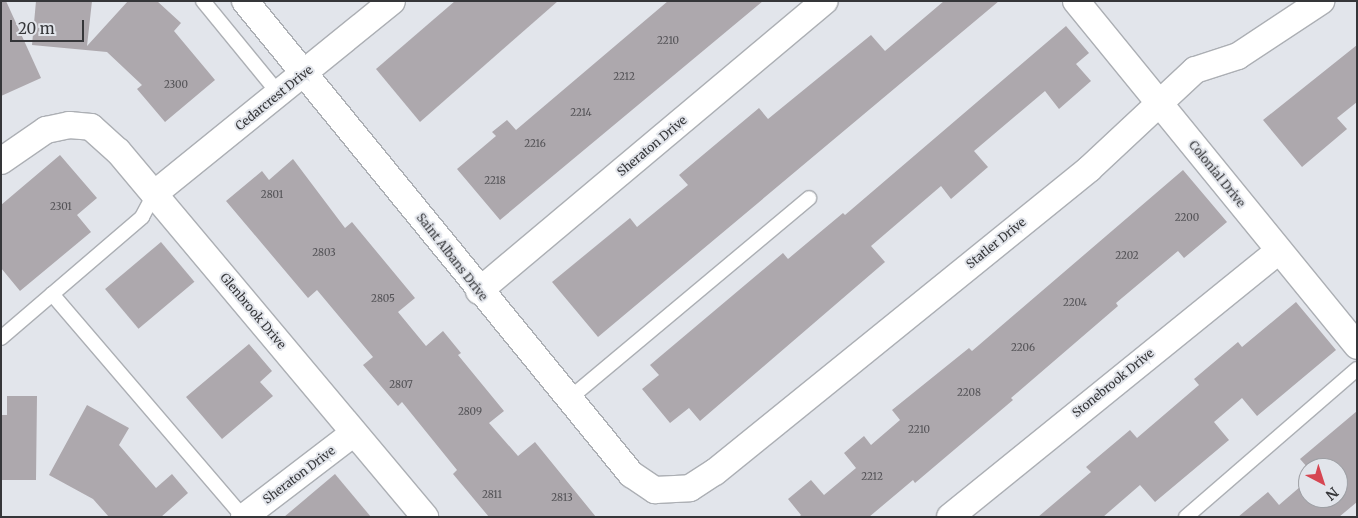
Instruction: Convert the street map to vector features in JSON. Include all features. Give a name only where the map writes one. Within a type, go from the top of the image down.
[{"type":"street","name":"Saint Albans Drive","points":[[245,1],[479,291],[632,474],[655,490],[674,490]]},
{"type":"street","name":"Cedarcrest Drive","points":[[154,194],[392,1]]},
{"type":"street","name":"Sheraton Drive","points":[[479,291],[825,1]]},
{"type":"street","name":"Colonial Drive","points":[[1076,1],[1357,346]]},
{"type":"street","name":"Statler Drive","points":[[674,490],[690,488],[715,472],[1088,169],[1158,101],[1195,70],[1238,56],[1322,1]]},
{"type":"street","name":"Glenbrook Drive","points":[[1,160],[46,130],[69,125],[91,127],[118,151],[425,517]]},
{"type":"street","name":"Stonebrook Drive","points":[[950,517],[1279,251]]},
{"type":"street","name":"Sheraton Drive","points":[[244,517],[354,432]]},
{"type":"lane","points":[[203,1],[279,94]]},
{"type":"lane","points":[[1,338],[142,217],[154,194]]},
{"type":"lane","points":[[569,399],[809,198]]},
{"type":"lane","points":[[52,294],[244,517]]},
{"type":"lane","points":[[1186,517],[1357,369]]},
{"type":"building","points":[[1,1],[6,1],[41,78],[1,96]]},
{"type":"building","points":[[36,1],[92,1],[87,46],[128,1],[157,1],[181,23],[174,31],[215,80],[165,122],[137,89],[142,85],[107,52],[32,45]]},
{"type":"building","points":[[455,1],[558,1],[420,122],[376,69]]},
{"type":"building","points":[[668,1],[763,1],[500,220],[457,169],[496,136],[492,132],[507,120],[516,130]]},
{"type":"building","points":[[944,1],[999,1],[598,337],[552,282],[630,218],[637,227],[688,185],[679,175],[759,108],[768,119],[871,35],[885,51]]},
{"type":"building","points":[[1066,26],[1089,53],[1076,64],[1091,81],[1059,109],[1045,91],[974,151],[988,167],[951,199],[941,186],[871,246],[885,262],[700,421],[689,408],[670,423],[642,389],[659,375],[650,365],[783,253],[788,259],[843,213],[845,215]]},
{"type":"building","points":[[1357,45],[1357,102],[1337,118],[1347,129],[1302,167],[1263,120]]},
{"type":"building","points":[[60,155],[97,198],[77,215],[91,232],[20,291],[1,268],[1,205]]},
{"type":"building","points":[[293,159],[345,228],[352,222],[415,298],[398,312],[426,346],[443,331],[461,353],[458,355],[504,411],[489,423],[518,456],[535,442],[596,517],[489,517],[453,474],[457,470],[402,402],[398,406],[363,365],[373,357],[317,290],[308,298],[226,201],[262,171],[269,180]]},
{"type":"building","points":[[1183,170],[1227,222],[1184,258],[1178,251],[1116,303],[1118,306],[1011,398],[1013,400],[915,483],[913,480],[869,517],[799,517],[801,515],[788,499],[811,480],[824,495],[856,468],[844,453],[864,436],[871,445],[900,420],[892,410],[969,348],[972,351]]},
{"type":"building","points":[[161,242],[194,282],[139,329],[105,289]]},
{"type":"building","points":[[1296,302],[1336,350],[1257,416],[1242,398],[1214,422],[1229,440],[1155,502],[1140,485],[1103,517],[1038,517],[1091,472],[1086,467],[1130,430],[1137,438],[1199,385],[1194,379],[1238,342],[1242,347]]},
{"type":"building","points":[[249,344],[272,371],[260,382],[273,396],[222,439],[186,397]]},
{"type":"building","points":[[7,396],[37,396],[36,480],[1,480],[1,415],[7,415]]},
{"type":"building","points":[[87,405],[129,428],[119,445],[156,488],[172,474],[188,493],[161,517],[109,517],[93,499],[49,475]]},
{"type":"building","points":[[1357,411],[1357,502],[1339,517],[1238,517],[1268,492],[1279,505],[1298,489],[1298,508],[1348,508],[1348,458],[1301,458]]},
{"type":"building","points":[[335,474],[371,517],[284,517]]}]
